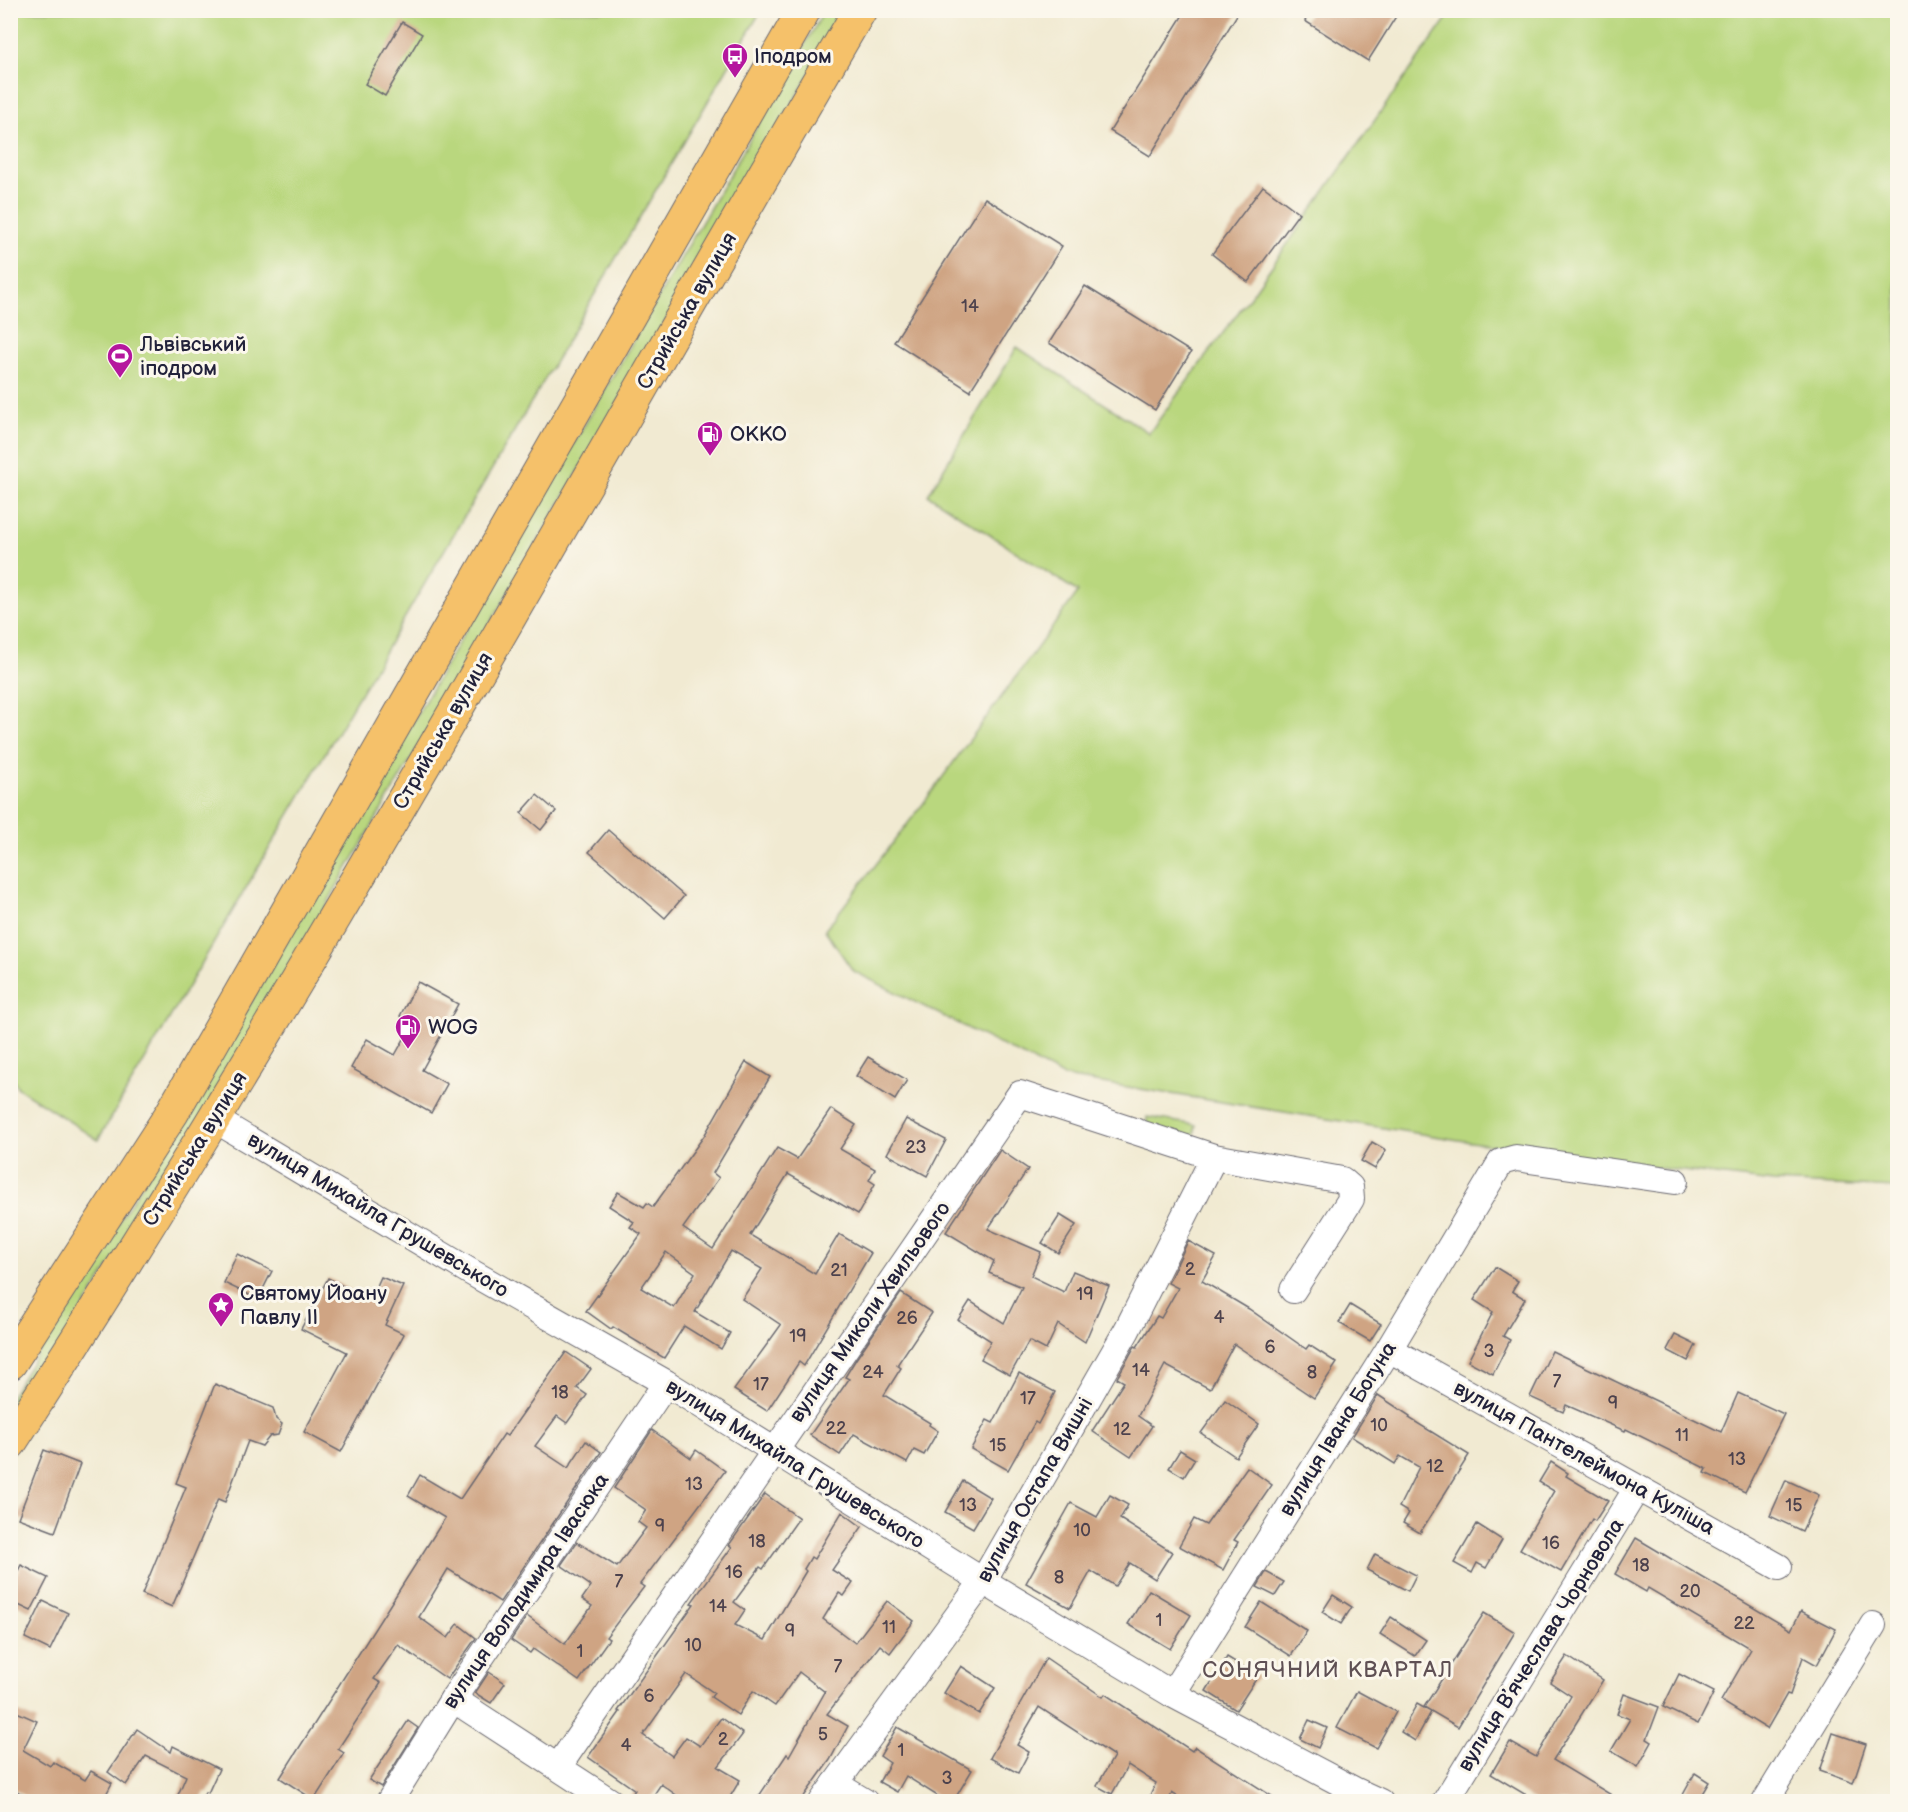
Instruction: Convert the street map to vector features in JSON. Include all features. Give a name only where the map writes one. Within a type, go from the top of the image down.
[{"type":"main road","name":"Стрийська вулиця","points":[[10,1363],[172,1113],[804,10]]},
{"type":"main road","name":"Стрийська вулиця","points":[[10,1443],[214,1119],[547,552],[860,10]]},
{"type":"street","name":"вулиця Миколи Хвильового","points":[[558,1767],[1020,1094],[1214,1157]]},
{"type":"street","name":"вулиця Михайла Грушевського","points":[[214,1119],[469,1271],[666,1383],[983,1581],[1172,1694],[1380,1802]]},
{"type":"street","points":[[1214,1157],[1342,1180],[1350,1187],[1351,1199],[1293,1290]]},
{"type":"street","name":"вулиця Остапа Вишні","points":[[828,1793],[983,1581],[1127,1330],[1214,1157]]},
{"type":"street","name":"вулиця Івана Богуна","points":[[1172,1694],[1389,1349],[1501,1162],[1516,1158],[1675,1180]]},
{"type":"street","name":"вулиця Пантелеймона Куліша","points":[[1389,1349],[1779,1567]]},
{"type":"street","name":"вулиця Володимира Івасюка","points":[[389,1802],[453,1699],[666,1383]]},
{"type":"street","name":"вулиця Вʼячеслава Чорновола","points":[[1445,1802],[1637,1488]]},
{"type":"street","points":[[1766,1802],[1873,1625]]},
{"type":"street","points":[[453,1699],[611,1802]]},
{"type":"street","points":[[828,1793],[865,1802]]},
{"type":"green space","points":[[11,11],[761,11],[98,1140],[18,1088],[11,1076]]},
{"type":"green space","points":[[824,11],[846,11],[203,1117],[11,1423],[11,1396],[189,1109]]},
{"type":"green space","points":[[1452,11],[1897,11],[1897,1188],[1774,1182],[1552,1155],[1065,1077],[853,971],[825,930],[923,804],[1078,592],[928,495],[1017,347],[1149,433],[1255,290]]},
{"type":"green space","points":[[1147,1117],[1196,1125],[1192,1146],[1145,1135]]},
{"type":"building","points":[[1186,10],[1240,10],[1150,156],[1110,131]]},
{"type":"building","points":[[1311,10],[1400,10],[1368,61],[1305,21]]},
{"type":"building","points":[[402,22],[422,34],[385,96],[365,84]]},
{"type":"building","points":[[1263,186],[1299,213],[1248,282],[1212,254]]},
{"type":"building","points":[[985,198],[1062,246],[970,391],[894,342]]},
{"type":"building","points":[[1085,286],[1191,352],[1155,410],[1049,343]]},
{"type":"building","points":[[537,795],[556,811],[541,830],[521,813]]},
{"type":"building","points":[[608,830],[684,896],[665,918],[589,852]]},
{"type":"building","points":[[418,982],[458,1004],[422,1070],[447,1084],[431,1113],[351,1068],[367,1039],[395,1055],[413,1023],[400,1016]]},
{"type":"building","points":[[868,1057],[907,1080],[895,1100],[856,1076]]},
{"type":"building","points":[[746,1062],[770,1077],[713,1173],[719,1178],[683,1228],[713,1249],[777,1148],[797,1159],[831,1109],[856,1125],[840,1149],[875,1169],[869,1180],[875,1184],[858,1214],[788,1174],[750,1235],[815,1274],[839,1234],[871,1253],[804,1366],[799,1362],[767,1411],[734,1390],[781,1325],[742,1299],[762,1269],[731,1251],[695,1312],[730,1333],[721,1349],[684,1326],[664,1358],[613,1327],[611,1329],[586,1311],[641,1234],[630,1227],[634,1222],[609,1206],[618,1192],[644,1207],[647,1203],[653,1207],[704,1136]],"holes":[[[666,1252],[695,1273],[674,1308],[641,1288]]]},
{"type":"building","points":[[906,1119],[946,1140],[927,1176],[887,1154]]},
{"type":"building","points":[[1372,1142],[1386,1150],[1375,1169],[1361,1161]]},
{"type":"building","points":[[1000,1150],[1028,1169],[988,1229],[1041,1252],[1031,1276],[1064,1292],[1073,1271],[1109,1286],[1085,1342],[1058,1324],[1046,1350],[1029,1341],[1010,1375],[981,1359],[991,1341],[958,1320],[970,1301],[1004,1323],[1022,1287],[989,1273],[994,1261],[946,1232]]},
{"type":"building","points":[[1060,1215],[1076,1225],[1058,1253],[1042,1243]]},
{"type":"building","points":[[1188,1241],[1216,1256],[1202,1281],[1249,1309],[1306,1349],[1309,1345],[1337,1363],[1314,1398],[1234,1344],[1210,1389],[1165,1365],[1138,1416],[1152,1426],[1131,1457],[1092,1431],[1124,1382],[1117,1378],[1135,1346],[1137,1347],[1157,1316],[1161,1318],[1178,1288],[1168,1283]]},
{"type":"building","points":[[237,1254],[272,1271],[258,1299],[224,1283]]},
{"type":"building","points":[[1495,1267],[1518,1281],[1512,1291],[1525,1299],[1503,1336],[1510,1340],[1493,1374],[1468,1361],[1493,1312],[1474,1300]]},
{"type":"building","points":[[381,1277],[403,1286],[385,1325],[404,1334],[341,1452],[304,1432],[347,1352],[301,1329],[328,1278],[371,1299]]},
{"type":"building","points":[[901,1293],[932,1313],[897,1365],[901,1368],[884,1395],[930,1423],[929,1425],[938,1431],[924,1455],[914,1450],[907,1463],[854,1434],[840,1455],[810,1435],[849,1379],[845,1377]]},
{"type":"building","points":[[1350,1305],[1381,1324],[1370,1341],[1339,1323]]},
{"type":"building","points":[[1675,1335],[1696,1345],[1688,1361],[1667,1350]]},
{"type":"building","points":[[1552,1351],[1721,1432],[1738,1393],[1784,1414],[1745,1492],[1705,1473],[1707,1469],[1626,1429],[1625,1431],[1566,1405],[1563,1412],[1530,1397]]},
{"type":"building","points":[[566,1352],[591,1369],[577,1388],[587,1395],[567,1423],[557,1416],[535,1446],[568,1468],[586,1441],[601,1452],[500,1602],[448,1569],[419,1617],[448,1638],[458,1624],[476,1638],[447,1679],[398,1645],[374,1679],[381,1683],[338,1749],[344,1753],[314,1800],[280,1778],[445,1518],[408,1496],[420,1475],[460,1499],[504,1434],[507,1436]]},
{"type":"building","points":[[1019,1373],[1055,1392],[1038,1424],[1035,1422],[1008,1470],[971,1449],[987,1420],[993,1423]]},
{"type":"building","points":[[215,1384],[273,1408],[276,1419],[282,1424],[278,1435],[270,1436],[262,1446],[248,1441],[225,1502],[218,1499],[172,1607],[142,1594],[186,1487],[176,1483]]},
{"type":"building","points":[[1378,1395],[1410,1416],[1409,1418],[1469,1455],[1420,1533],[1403,1523],[1409,1513],[1399,1507],[1419,1467],[1400,1456],[1395,1464],[1352,1437]]},
{"type":"building","points":[[1225,1400],[1259,1424],[1236,1457],[1201,1433]]},
{"type":"building","points":[[652,1430],[691,1458],[696,1450],[725,1471],[640,1584],[644,1587],[606,1637],[609,1639],[579,1681],[533,1649],[530,1653],[511,1640],[527,1616],[565,1644],[592,1606],[582,1599],[591,1586],[561,1565],[577,1542],[617,1567],[646,1528],[638,1522],[646,1510],[614,1488]]},
{"type":"building","points":[[44,1450],[80,1464],[55,1532],[18,1518]]},
{"type":"building","points":[[1180,1450],[1195,1459],[1184,1477],[1169,1468]]},
{"type":"building","points":[[1551,1462],[1568,1473],[1566,1476],[1608,1501],[1595,1521],[1592,1519],[1561,1572],[1520,1549],[1554,1491],[1539,1482]]},
{"type":"building","points":[[1247,1467],[1272,1485],[1234,1540],[1238,1542],[1223,1570],[1179,1546],[1194,1519],[1206,1525]]},
{"type":"building","points":[[1786,1480],[1819,1495],[1802,1531],[1770,1516]]},
{"type":"building","points":[[963,1481],[991,1498],[973,1528],[945,1512]]},
{"type":"building","points":[[765,1494],[799,1518],[763,1569],[760,1567],[734,1602],[745,1610],[735,1625],[765,1640],[806,1571],[804,1569],[811,1557],[814,1559],[842,1512],[862,1527],[832,1570],[853,1583],[844,1596],[839,1593],[823,1619],[855,1643],[887,1601],[914,1621],[890,1653],[880,1645],[827,1714],[848,1726],[830,1760],[800,1802],[755,1802],[787,1754],[789,1756],[825,1692],[799,1672],[775,1706],[753,1691],[738,1715],[711,1697],[714,1693],[686,1674],[643,1735],[672,1756],[686,1737],[700,1746],[721,1718],[743,1734],[718,1767],[740,1780],[727,1802],[686,1802],[661,1784],[649,1802],[627,1802],[635,1790],[588,1757],[694,1604],[691,1603],[732,1547],[729,1545]]},
{"type":"building","points":[[1110,1495],[1128,1505],[1120,1519],[1172,1552],[1155,1579],[1130,1563],[1115,1586],[1091,1571],[1070,1608],[1026,1583],[1071,1503],[1097,1517]]},
{"type":"building","points":[[1477,1524],[1502,1540],[1486,1568],[1477,1563],[1472,1573],[1454,1563]]},
{"type":"building","points":[[1636,1538],[1791,1630],[1801,1611],[1836,1629],[1817,1665],[1803,1657],[1790,1695],[1787,1694],[1767,1729],[1721,1701],[1751,1649],[1648,1588],[1646,1592],[1615,1574]]},
{"type":"building","points":[[1375,1554],[1416,1575],[1408,1591],[1367,1570]]},
{"type":"building","points":[[21,1565],[48,1578],[31,1611],[10,1601],[10,1586]]},
{"type":"building","points":[[1266,1572],[1284,1582],[1275,1596],[1257,1587]]},
{"type":"building","points":[[1149,1590],[1191,1615],[1170,1649],[1128,1624]]},
{"type":"building","points":[[1333,1595],[1352,1607],[1341,1624],[1322,1612]]},
{"type":"building","points":[[43,1601],[68,1613],[50,1650],[25,1638]]},
{"type":"building","points":[[1261,1602],[1307,1631],[1291,1656],[1245,1627]]},
{"type":"building","points":[[1484,1613],[1515,1632],[1458,1727],[1424,1707]]},
{"type":"building","points":[[1391,1617],[1426,1640],[1415,1656],[1380,1634]]},
{"type":"building","points":[[1567,1656],[1603,1680],[1553,1760],[1623,1802],[1538,1802],[1491,1774],[1510,1742],[1536,1757],[1571,1696],[1550,1682]]},
{"type":"building","points":[[1227,1657],[1258,1676],[1236,1710],[1206,1691]]},
{"type":"building","points":[[1046,1658],[1103,1697],[1105,1694],[1192,1751],[1195,1747],[1281,1802],[1186,1802],[1172,1793],[1168,1802],[1147,1802],[1156,1783],[1128,1765],[1112,1794],[1097,1786],[1114,1756],[1039,1707],[1017,1745],[1029,1752],[1018,1773],[990,1758]]},
{"type":"building","points":[[961,1666],[995,1688],[979,1714],[944,1693]]},
{"type":"building","points":[[489,1672],[505,1683],[491,1703],[475,1693]]},
{"type":"building","points":[[1679,1674],[1714,1692],[1698,1724],[1663,1707]]},
{"type":"building","points":[[1357,1691],[1396,1712],[1376,1748],[1337,1728]]},
{"type":"building","points":[[1624,1694],[1659,1707],[1647,1739],[1652,1742],[1638,1767],[1611,1751],[1630,1719],[1617,1714]]},
{"type":"building","points":[[1417,1704],[1431,1712],[1415,1741],[1401,1732]]},
{"type":"building","points":[[10,1709],[37,1721],[23,1750],[50,1766],[53,1762],[85,1780],[91,1771],[112,1783],[102,1802],[35,1802],[10,1787]]},
{"type":"building","points":[[1309,1720],[1327,1728],[1318,1748],[1300,1739]]},
{"type":"building","points":[[408,1721],[418,1728],[381,1787],[369,1780]]},
{"type":"building","points":[[897,1727],[972,1770],[953,1802],[947,1802],[906,1776],[897,1792],[879,1782],[890,1763],[880,1756]]},
{"type":"building","points":[[137,1729],[171,1752],[173,1746],[219,1769],[208,1793],[205,1792],[200,1802],[175,1802],[186,1776],[146,1756],[126,1785],[108,1772]]},
{"type":"building","points":[[1833,1733],[1866,1744],[1853,1783],[1820,1771]]},
{"type":"building","points":[[1695,1773],[1709,1782],[1697,1802],[1679,1802]]},
{"type":"place","name":"Іподром","points":[[735,79]]},
{"type":"place","name":"Львівський іподром","points":[[120,379]]},
{"type":"place","name":"ОККО","points":[[710,457]]},
{"type":"place","name":"WOG","points":[[408,1050]]},
{"type":"place","name":"Святому Йоану Павлу ІІ","points":[[221,1328]]},
{"type":"district","name":"СОНЯЧНИЙ КВАРТАЛ","points":[[1328,1670]]}]
